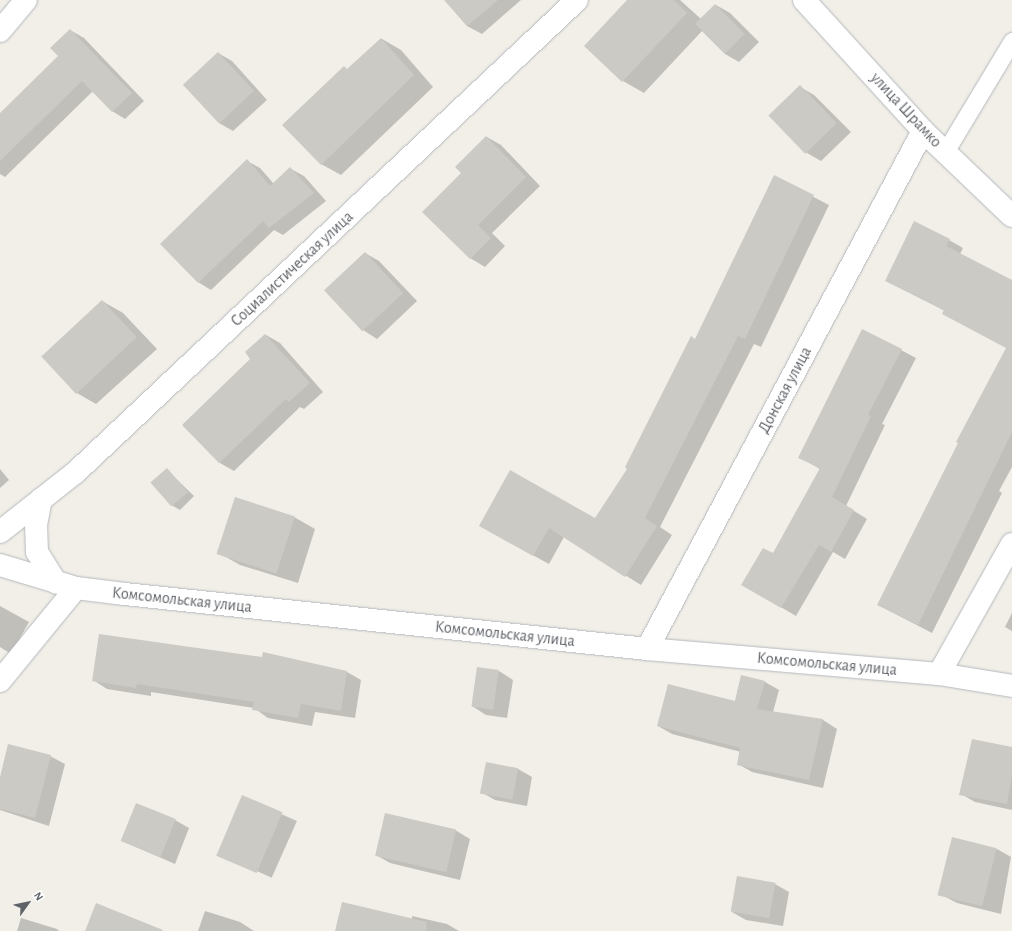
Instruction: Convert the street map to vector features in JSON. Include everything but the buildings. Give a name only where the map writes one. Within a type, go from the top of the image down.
[{"type":"street","points":[[0,31],[26,0]]},
{"type":"street","name":"Социалистическая улица","points":[[0,532],[82,467],[577,0]]},
{"type":"street","name":"улица Шрамко","points":[[804,0],[923,131],[1012,216]]},
{"type":"street","name":"Донская улица","points":[[647,649],[923,131]]},
{"type":"street","points":[[0,681],[66,585],[37,552],[36,524],[41,500]]},
{"type":"street","points":[[939,674],[1012,544]]},
{"type":"street","name":"Комсомольская улица","points":[[0,565],[66,585],[647,649],[939,674],[1012,686]]},
{"type":"lane","points":[[945,152],[1012,41]]}]
